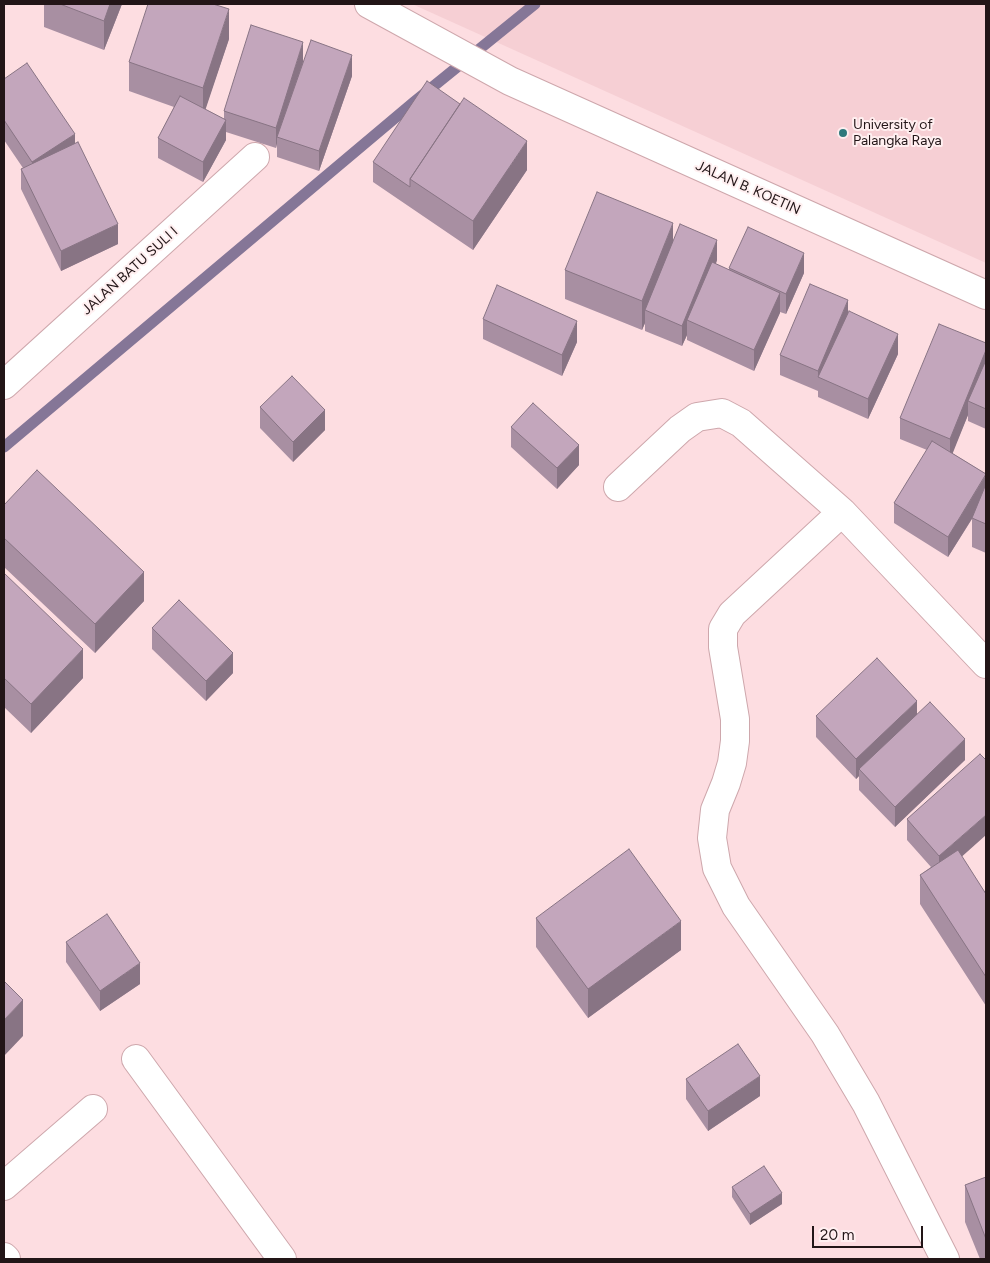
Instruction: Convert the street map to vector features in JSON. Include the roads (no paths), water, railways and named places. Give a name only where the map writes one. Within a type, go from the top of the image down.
[{"type":"street","name":"JALAN B. KOETIN","points":[[368,4],[510,81],[986,295]]},
{"type":"street","name":"JALAN BATU SULI I","points":[[4,385],[256,157]]},
{"type":"street","points":[[618,487],[685,425],[697,417],[722,413],[741,423],[842,512],[986,664]]},
{"type":"street","points":[[842,512],[732,614],[723,629],[723,647],[735,719],[735,741],[732,763],[715,810],[712,838],[717,868],[736,906],[825,1034],[866,1103],[945,1259]]},
{"type":"street","points":[[136,1060],[282,1259]]},
{"type":"street","points":[[4,1186],[93,1109]]},
{"type":"waterway","points":[[4,447],[414,102],[535,4]]},
{"type":"place","name":"University of Palangka Raya","points":[[843,133]]}]
